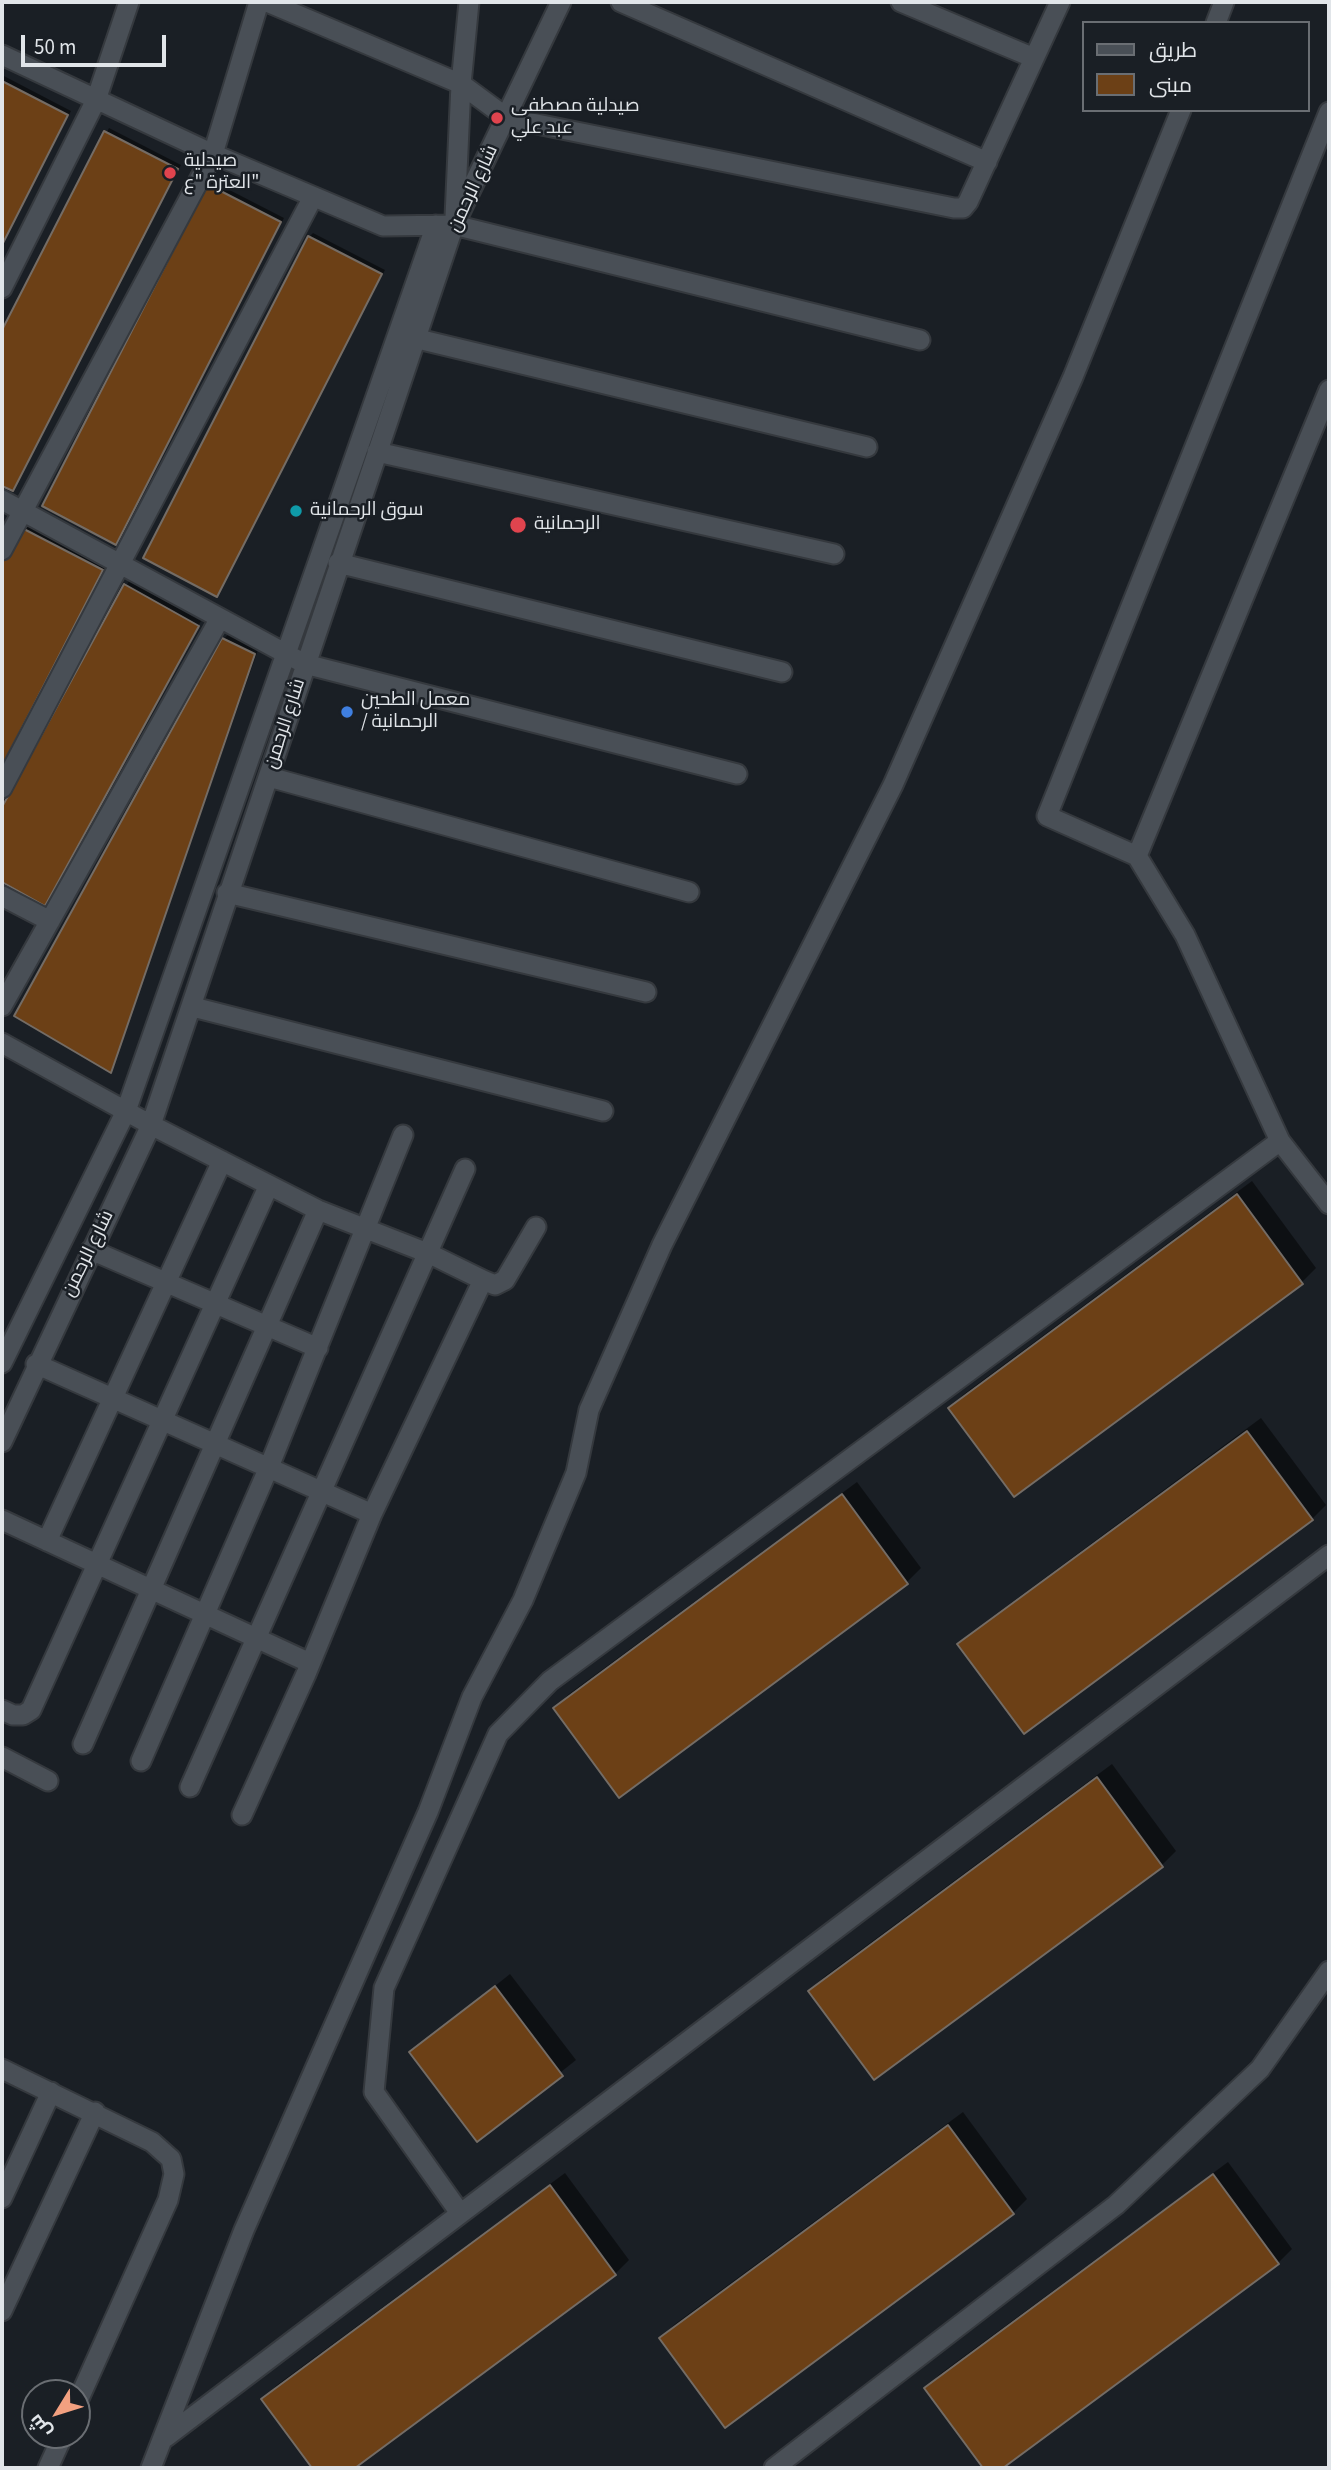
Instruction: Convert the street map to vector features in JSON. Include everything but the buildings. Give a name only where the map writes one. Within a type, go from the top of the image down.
[{"type":"street","points":[[2,288],[96,100],[129,2]]},
{"type":"street","points":[[2,550],[213,154],[259,2]]},
{"type":"street","points":[[267,2],[461,84],[507,118],[954,208],[963,208],[968,202],[1060,2]]},
{"type":"street","points":[[2,1363],[125,1111],[285,654],[445,225],[469,2]]},
{"type":"street","name":"شارع الرحمن","points":[[2,1442],[36,1364],[150,1125],[192,1007],[227,893],[269,777],[338,563],[418,339],[445,225],[507,118],[561,2]]},
{"type":"street","points":[[621,2],[986,162]]},
{"type":"street","points":[[901,2],[1034,58]]},
{"type":"street","points":[[1217,21],[1224,2]]},
{"type":"street","points":[[2,55],[213,154],[383,226],[445,225],[920,340]]},
{"type":"street","points":[[151,2468],[244,2231],[428,1812],[472,1697],[534,1575],[576,1472],[589,1410],[662,1245],[893,785],[1073,377],[1180,112]]},
{"type":"street","points":[[1329,112],[1047,816],[1137,856],[1185,934],[1280,1141],[1329,1204]]},
{"type":"street","points":[[2,788],[313,197]]},
{"type":"street","points":[[418,339],[867,447]]},
{"type":"street","points":[[1137,856],[1329,390]]},
{"type":"street","points":[[377,452],[834,555]]},
{"type":"street","points":[[2,500],[219,620],[305,664],[737,774]]},
{"type":"street","points":[[338,563],[782,672]]},
{"type":"street","points":[[2,1006],[219,620]]},
{"type":"street","points":[[269,777],[689,892]]},
{"type":"street","points":[[227,893],[646,992]]},
{"type":"street","points":[[2,896],[50,921]]},
{"type":"street","points":[[192,1007],[603,1111]]},
{"type":"street","points":[[2,1043],[150,1125],[318,1210],[430,1254],[495,1285],[505,1280],[536,1227]]},
{"type":"street","points":[[141,1760],[269,1467],[403,1135]]},
{"type":"street","points":[[460,2213],[374,2092],[384,1988],[498,1734],[550,1681],[1280,1141]]},
{"type":"street","points":[[47,1541],[222,1161]]},
{"type":"street","points":[[190,1787],[466,1169]]},
{"type":"street","points":[[2,1710],[13,1715],[23,1715],[31,1710],[269,1185]]},
{"type":"street","points":[[83,1744],[318,1210]]},
{"type":"street","points":[[91,1250],[318,1348]]},
{"type":"street","points":[[242,1815],[373,1514],[483,1280]]},
{"type":"street","points":[[36,1364],[373,1514]]},
{"type":"street","points":[[2,1520],[310,1664]]},
{"type":"street","points":[[162,2440],[1329,1555]]},
{"type":"street","points":[[2,1758],[48,1781]]},
{"type":"street","points":[[774,2468],[1116,2205],[1260,2069],[1329,1971]]},
{"type":"street","points":[[2,2069],[152,2141],[171,2159],[174,2174],[168,2200],[88,2379]]},
{"type":"street","points":[[2,2197],[51,2092]]},
{"type":"street","points":[[2,2311],[95,2112]]},
{"type":"street","points":[[48,2468],[57,2449]]},
{"type":"place","name":"صيدلية مصطفى عبد علي","points":[[497,118]]},
{"type":"place","name":"صيدلية العترة \"ع\"","points":[[170,173]]},
{"type":"place","name":"سوق الرحمانية","points":[[296,511]]},
{"type":"place","name":"الرحمانية","points":[[518,525]]},
{"type":"place","name":"معمل الطحين / الرحمانية","points":[[347,712]]}]
